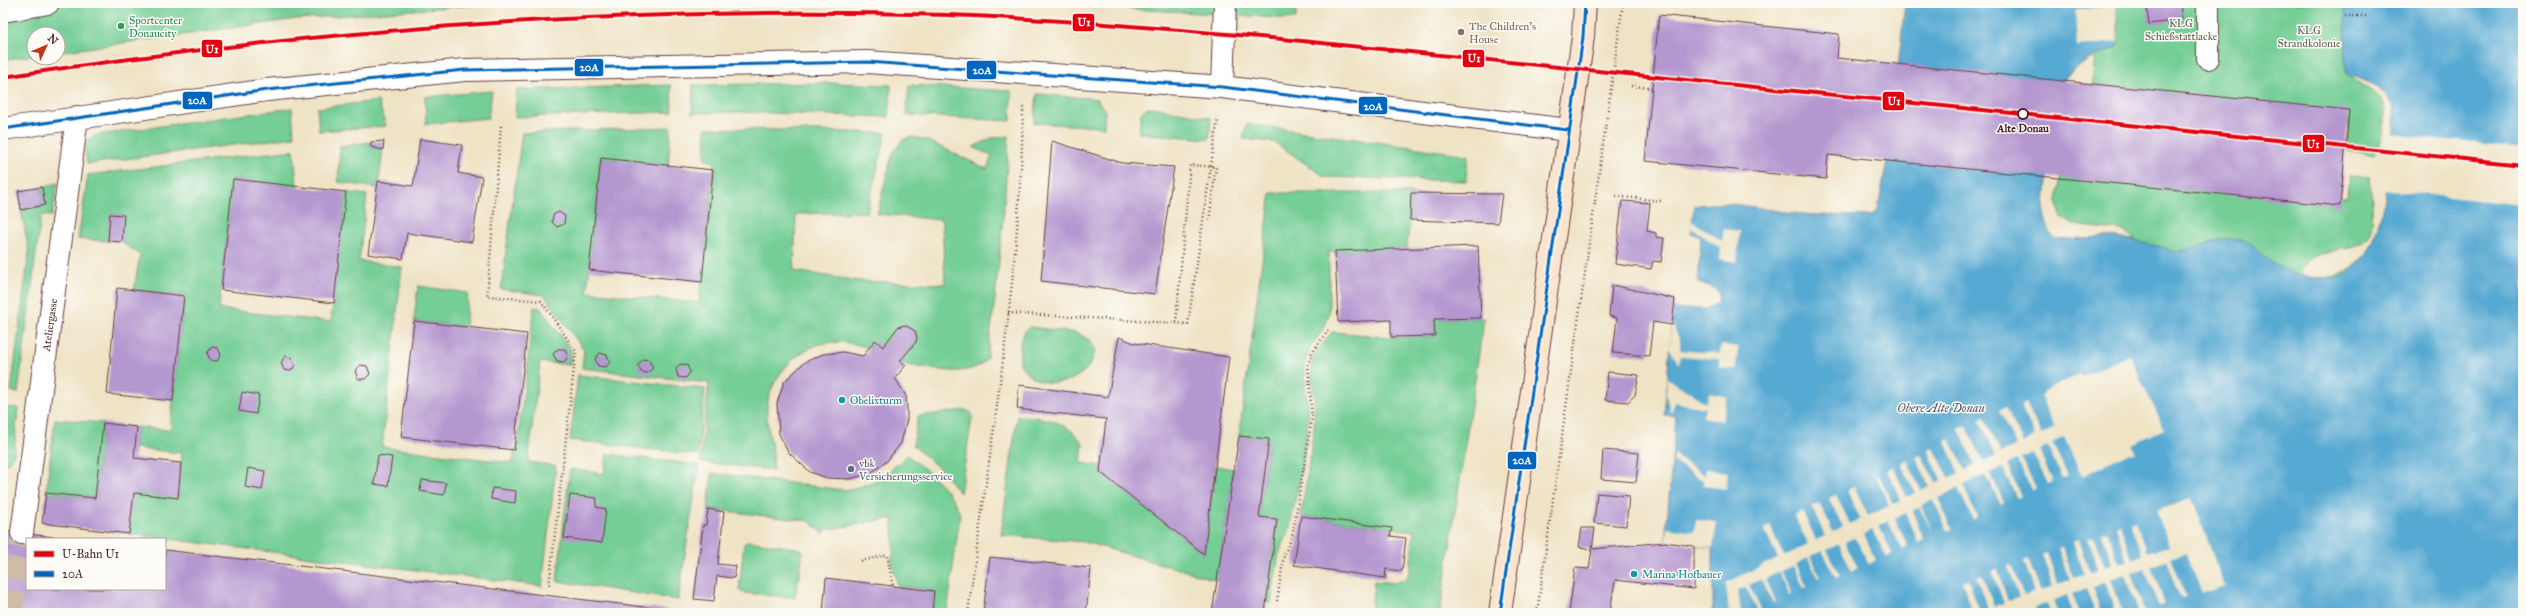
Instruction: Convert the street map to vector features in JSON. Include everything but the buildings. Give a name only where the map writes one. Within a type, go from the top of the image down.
[{"type":"main road","points":[[1500,613],[1568,130],[1583,37],[1585,3]]},
{"type":"street","points":[[3,11],[48,3]]},
{"type":"street","points":[[1222,87],[1225,3]]},
{"type":"street","points":[[2208,3],[2208,58]]},
{"type":"street","points":[[3,129],[266,90],[465,70],[867,62],[1222,87],[1568,130]]},
{"type":"street","name":"Ateliergasse","points":[[22,533],[77,117]]},
{"type":"path","points":[[1537,613],[1623,3]]},
{"type":"path","points":[[2345,16],[2369,16]]},
{"type":"path","points":[[968,613],[1008,314],[1022,150],[1023,72]]},
{"type":"path","points":[[1631,86],[1652,88]]},
{"type":"path","points":[[1008,314],[1176,322],[1188,324],[1222,87]]},
{"type":"path","points":[[501,126],[488,296],[541,301],[576,352],[548,586]]},
{"type":"path","points":[[1176,322],[1190,165],[1216,167],[1209,222]]},
{"type":"path","points":[[1616,196],[1662,201]]},
{"type":"path","points":[[1277,602],[1284,555],[1292,538],[1312,418],[1308,365],[1312,352],[1330,328]]},
{"type":"path","points":[[861,562],[887,555],[893,586]]},
{"type":"green space","name":"Sportcenter Donaucity","points":[[3,3],[502,3],[297,19],[66,51],[66,26],[26,26],[26,56],[3,60]]},
{"type":"green space","points":[[1033,3],[1296,3],[1296,19]]},
{"type":"green space","points":[[2116,3],[2345,3],[2346,75],[2372,91],[2384,106],[2384,125],[2375,154],[2348,151],[2349,123],[2091,95],[2095,56],[2118,47]]},
{"type":"green space","points":[[827,83],[891,85],[889,117],[740,112],[692,113],[693,85]]},
{"type":"green space","points":[[671,85],[672,112],[515,117],[517,90]]},
{"type":"green space","points":[[909,85],[1011,91],[1011,121],[906,115]]},
{"type":"green space","points":[[492,91],[488,118],[426,124],[425,97]]},
{"type":"green space","points":[[1037,94],[1097,99],[1105,111],[1104,127],[1034,123]]},
{"type":"green space","points":[[378,101],[386,126],[319,131],[317,108]]},
{"type":"green space","points":[[1152,107],[1211,118],[1209,139],[1139,133],[1141,113],[1146,108]]},
{"type":"green space","points":[[292,108],[294,137],[87,164],[85,150],[87,143],[92,137],[97,135]]},
{"type":"green space","points":[[1247,124],[1468,155],[1466,181],[1325,177],[1274,142],[1243,139]]},
{"type":"green space","points":[[671,127],[668,166],[601,158],[587,292],[699,303],[715,162],[705,160],[706,128],[886,133],[867,212],[796,214],[794,271],[859,281],[945,284],[942,220],[877,214],[892,155],[902,140],[912,137],[926,140],[987,169],[992,156],[973,147],[992,138],[1009,136],[1000,248],[987,358],[980,365],[972,369],[961,371],[938,370],[906,365],[900,361],[910,351],[915,343],[916,335],[915,331],[905,325],[898,327],[883,347],[875,341],[869,348],[833,342],[820,344],[801,353],[785,368],[778,377],[769,397],[767,416],[774,462],[773,470],[700,462],[709,383],[582,368],[584,350],[544,295],[501,289],[522,133]]},
{"type":"green space","points":[[371,142],[371,147],[383,150],[378,188],[338,182],[340,146]]},
{"type":"green space","points":[[294,150],[297,187],[233,179],[219,309],[331,322],[346,192],[367,195],[359,261],[402,267],[382,447],[513,463],[514,450],[517,450],[534,307],[540,308],[571,350],[570,365],[540,362],[528,462],[556,466],[542,586],[129,534],[134,493],[178,497],[182,453],[135,448],[137,427],[170,430],[184,296],[134,290],[140,255],[122,242],[123,215],[110,214],[108,241],[78,239],[88,175]]},
{"type":"green space","points":[[2062,168],[2347,197],[2349,176],[2370,177],[2372,224],[2366,240],[2347,249],[2324,253],[2314,257],[2305,264],[2299,276],[2319,278],[2335,276],[2349,269],[2364,255],[2362,266],[2325,289],[2077,238],[2106,237],[2136,240],[2123,231],[2074,225],[2061,217],[2057,201]]},
{"type":"green space","points":[[58,183],[52,216],[41,215],[18,393],[11,391],[29,252],[21,210],[45,205],[42,187]]},
{"type":"green space","points":[[1271,193],[1411,193],[1407,249],[1329,252],[1329,314],[1325,326],[1311,347],[1305,361],[1305,384],[1309,411],[1304,456],[1289,532],[1279,553],[1271,603],[1266,603],[1277,520],[1259,517],[1269,439],[1239,436]]},
{"type":"green space","points":[[418,286],[468,293],[465,327],[414,321]]},
{"type":"green space","points":[[1434,319],[1484,319],[1440,613],[1371,613],[1374,581],[1395,583],[1407,578],[1410,570],[1414,531],[1301,516],[1314,429],[1315,404],[1311,376],[1312,362],[1315,353],[1332,332],[1391,337],[1435,336]]},
{"type":"green space","points":[[1030,327],[1077,333],[1089,340],[1095,348],[1092,360],[1085,370],[1075,378],[1063,382],[1050,383],[1038,380],[1028,374],[1020,363],[1020,348],[1023,334]]},
{"type":"green space","points":[[578,375],[705,389],[698,455],[570,440]]},
{"type":"green space","points":[[3,407],[18,408],[14,454],[8,463],[3,462]]},
{"type":"green space","points":[[965,410],[972,413],[972,418],[960,493],[939,468],[913,445],[918,416]]},
{"type":"green space","points":[[1017,416],[1037,417],[1054,421],[1069,429],[1083,443],[1081,463],[1101,466],[1100,472],[1204,554],[1216,466],[1234,469],[1217,580],[1085,542],[1001,535]]},
{"type":"green space","points":[[55,419],[103,423],[95,498],[46,493]]},
{"type":"green space","points":[[607,454],[699,465],[678,600],[557,581],[570,469],[604,474]]},
{"type":"green space","points":[[907,455],[938,481],[951,497],[960,515],[947,613],[932,613],[934,591],[898,586],[891,559],[894,553],[893,518],[825,530],[824,534],[809,521],[708,509],[712,473],[843,490],[862,486],[878,479],[886,474]]},
{"type":"green space","points":[[748,541],[801,549],[803,552],[795,598],[745,593],[739,590],[744,544]]},
{"type":"water","name":"Obere Alte Donau","points":[[1905,3],[2116,3],[2118,47],[2095,56],[2084,63],[2068,75],[2055,92],[2044,214],[2047,227],[2052,236],[2065,240],[2100,237],[2132,240],[2180,251],[2219,240],[2240,240],[2250,244],[2279,267],[2310,277],[2327,279],[2334,278],[2349,271],[2362,259],[2371,244],[2378,226],[2383,206],[2394,124],[2393,107],[2385,94],[2367,81],[2346,75],[2345,3],[2523,3],[2523,613],[1713,613],[1713,548],[1665,542],[1676,416],[1664,415],[1673,309],[1706,309],[1718,303],[1719,292],[1712,287],[1698,282],[1701,237],[1691,233],[1694,206],[1722,204],[1749,206],[1789,213],[1871,216],[1878,209],[1889,150]]},
{"type":"pier","points":[[2116,5],[2118,42],[2077,46],[2075,10]]},
{"type":"pier","points":[[2390,134],[2523,148],[2523,205],[2383,190]]},
{"type":"pier","points":[[1692,221],[1722,241],[1724,229],[1740,231],[1737,262],[1720,259],[1721,248],[1691,228]]},
{"type":"pier","points":[[1672,323],[1680,341],[1680,350],[1720,354],[1721,345],[1738,347],[1736,370],[1719,368],[1719,359],[1680,356],[1679,365],[1669,347]]},
{"type":"pier","points":[[2129,355],[2164,429],[2132,444],[2135,451],[2082,476],[2064,437],[2052,443],[2068,475],[2062,478],[2047,446],[2039,451],[2053,482],[2048,484],[2033,453],[2021,458],[2036,489],[2032,491],[2017,460],[2007,465],[2021,496],[2017,498],[2002,467],[1990,473],[2004,503],[2001,505],[1986,474],[1963,486],[1977,517],[1973,520],[1958,488],[1938,498],[1952,529],[1948,531],[1933,499],[1921,506],[1934,535],[1919,507],[1912,511],[1924,540],[1918,543],[1905,513],[1895,519],[1908,547],[1902,550],[1888,521],[1879,526],[1892,554],[1887,557],[1872,530],[1864,534],[1876,560],[1869,564],[1855,537],[1845,542],[1858,568],[1852,571],[1839,544],[1827,550],[1840,576],[1836,578],[1822,550],[1810,557],[1820,577],[1818,578],[1808,558],[1796,564],[1807,587],[1804,588],[1793,566],[1781,571],[1792,594],[1790,595],[1779,572],[1765,579],[1776,602],[1773,603],[1761,579],[1749,585],[1761,610],[1758,611],[1746,587],[1738,591],[1741,613],[1729,613],[1726,583],[1778,558],[1764,529],[1770,526],[1784,556],[1808,544],[1794,515],[1802,511],[1816,540],[1825,536],[1812,507],[1819,503],[1833,532],[1843,527],[1829,498],[1836,495],[1850,524],[1860,519],[1847,490],[1854,486],[1868,516],[1889,506],[1876,476],[1879,475],[1893,504],[1901,500],[1887,470],[1893,467],[1907,497],[1915,493],[1901,463],[1907,460],[1921,491],[1929,486],[1916,457],[1921,455],[1936,484],[1942,481],[1928,450],[1934,448],[1949,478],[1959,473],[1945,442],[1950,439],[1965,470],[1976,465],[1959,429],[1966,425],[1983,462],[1996,455],[1979,419],[1984,417],[2001,453],[2016,446],[1999,410],[2005,407],[2023,443],[2035,436],[2021,406],[2026,403],[2041,435],[2055,428],[2040,396],[2043,395],[2043,392],[2080,374],[2082,377]]},
{"type":"pier","points":[[1667,378],[1706,403],[1709,393],[1727,397],[1722,421],[1703,417],[1705,408],[1674,402],[1671,414],[1666,396]]},
{"type":"pier","points":[[1674,454],[1705,475],[1706,469],[1728,472],[1726,489],[1704,486],[1704,481],[1673,461]]},
{"type":"pier","points":[[2192,498],[2224,586],[2201,594],[2186,553],[2171,558],[2186,597],[2180,598],[2166,560],[2151,566],[2165,604],[2159,606],[2145,568],[2131,573],[2144,611],[2139,613],[2125,575],[2111,580],[2123,613],[2116,613],[2105,582],[2092,587],[2101,613],[2095,613],[2086,588],[2072,594],[2080,613],[2073,613],[2067,595],[2053,600],[2057,613],[2051,613],[2047,603],[2035,607],[2037,613],[2031,613],[2029,610],[2020,613],[1973,613],[1962,581],[1968,579],[1980,612],[1988,609],[1976,577],[1982,575],[1994,607],[2004,603],[1992,571],[1997,569],[2008,601],[2019,598],[2008,566],[2012,565],[2024,596],[2035,592],[2024,561],[2028,559],[2040,591],[2053,586],[2042,555],[2047,553],[2058,584],[2070,580],[2058,548],[2062,547],[2074,578],[2085,575],[2073,542],[2078,540],[2090,573],[2099,570],[2087,538],[2093,536],[2105,567],[2113,564],[2102,533],[2107,531],[2119,563],[2127,561],[2116,527],[2120,525],[2132,559],[2143,555],[2131,523],[2136,521],[2148,553],[2169,546],[2157,511]]},
{"type":"pier","points":[[1696,520],[1717,522],[1713,548],[1665,542],[1667,528],[1694,532]]},
{"type":"tunnel","points":[[11,613],[22,533]]},
{"type":"metro line","name":"U1","points":[[3,77],[120,60],[238,46],[474,24],[711,14],[829,13],[948,15],[1157,28],[1282,39],[2523,165]]},
{"type":"transit line","name":"20A","points":[[1500,613],[1583,37],[1585,3]]},
{"type":"transit line","name":"20A","points":[[3,129],[267,90],[465,70],[867,62],[1222,87],[1568,130]]},
{"type":"place","name":"Sportcenter Donaucity","points":[[121,26]]},
{"type":"place","name":"The Children’s House","points":[[1461,32]]},
{"type":"place","name":"Alte Donau","points":[[2023,114]]},
{"type":"place","name":"Obelixturm","points":[[842,400]]},
{"type":"place","name":"vbk Versicherungsservice","points":[[851,469]]},
{"type":"place","name":"Marina Hofbauer","points":[[1634,574]]},
{"type":"park label","name":"KLG Schießstattlacke","points":[[2181,29]]},
{"type":"park label","name":"KLG Strandkolonie","points":[[2309,36]]}]
